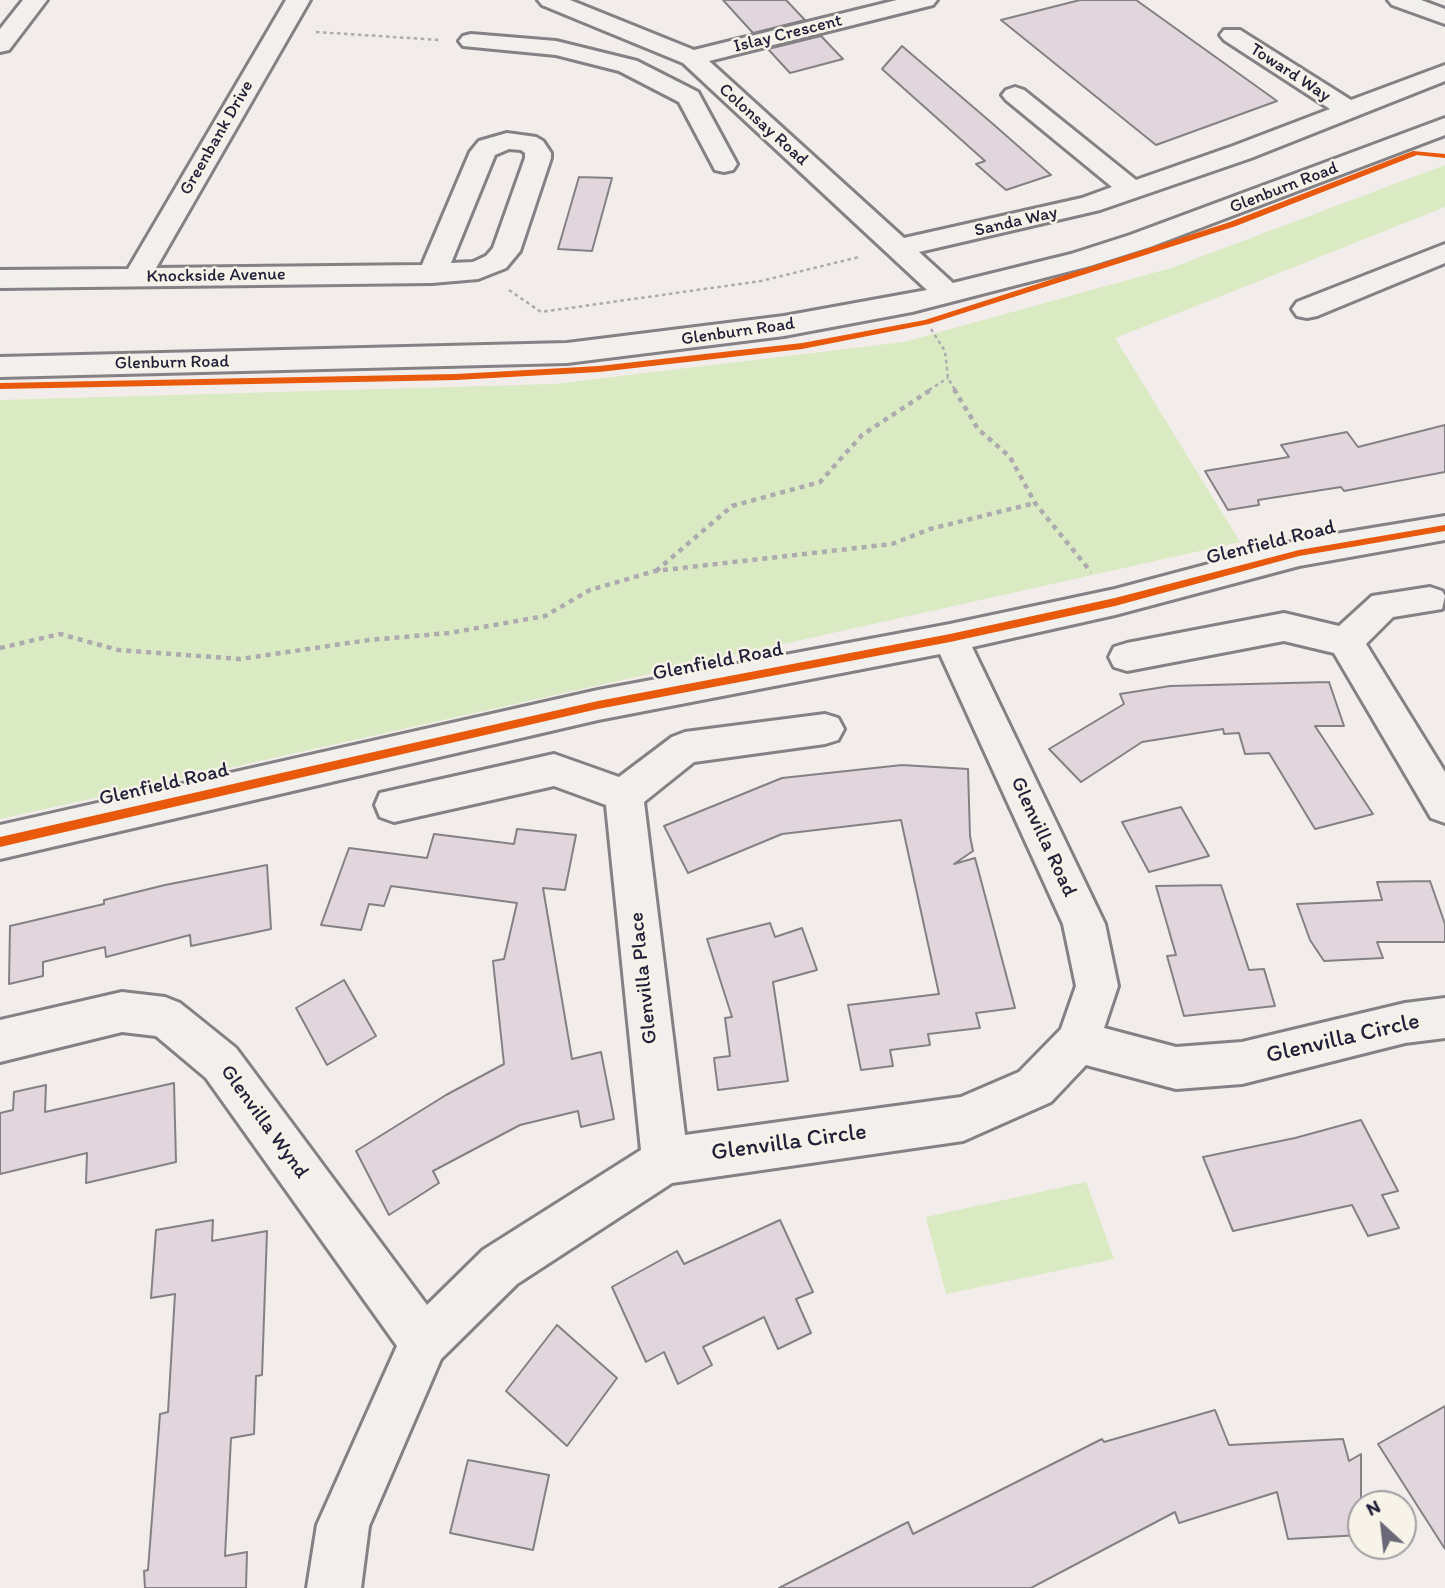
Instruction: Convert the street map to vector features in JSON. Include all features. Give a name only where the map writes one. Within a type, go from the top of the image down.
[{"type":"street","points":[[0,45],[35,0]]},
{"type":"street","name":"Greenbank Drive","points":[[137,277],[298,0]]},
{"type":"street","name":"Colonsay Road","points":[[550,0],[692,58],[897,248],[937,312]]},
{"type":"street","name":"Islay Crescent","points":[[692,58],[925,0]]},
{"type":"street","points":[[1400,0],[1445,16]]},
{"type":"street","name":"Toward Way","points":[[1232,35],[1349,110]]},
{"type":"street","points":[[471,41],[556,48],[628,66],[689,97],[724,164]]},
{"type":"street","name":"Toward Way","points":[[1242,152],[1445,72]]},
{"type":"street","points":[[689,97],[720,86]]},
{"type":"street","points":[[1015,95],[1132,190]]},
{"type":"street","name":"Glenburn Road","points":[[0,367],[567,353],[784,326],[937,312],[1140,242],[1445,126]]},
{"type":"street","name":"Knockside Avenue","points":[[0,279],[432,274],[478,270],[496,262],[506,251],[538,158],[538,153],[527,143],[498,143],[483,152],[432,274]]},
{"type":"street","name":"Sanda Way","points":[[897,248],[1031,219],[1132,190],[1242,152]]},
{"type":"street","points":[[1307,309],[1445,253]]},
{"type":"street","name":"Glenfield Road","points":[[0,842],[598,705],[950,638],[1115,602],[1299,553],[1445,528]]},
{"type":"street","points":[[1346,642],[1384,605],[1430,600]]},
{"type":"street","points":[[1127,657],[1284,628],[1346,642],[1445,806]]},
{"type":"street","name":"Glenvilla Road","points":[[950,638],[1084,924],[1097,986],[1078,1042]]},
{"type":"street","points":[[394,805],[554,770],[624,795],[685,748],[825,729]]},
{"type":"street","name":"Glenvilla Place","points":[[624,795],[665,1161]]},
{"type":"street","name":"Glenvilla Wynd","points":[[0,1041],[122,1012],[164,1017],[221,1063],[424,1342]]},
{"type":"street","name":"Glenvilla Circle","points":[[334,1588],[343,1525],[424,1342],[500,1267],[665,1161],[962,1119],[1035,1087],[1078,1042],[1176,1068],[1242,1063],[1405,1023],[1445,1018]]},
{"type":"path","points":[[280,30],[471,41]]},
{"type":"path","points":[[478,270],[541,312],[761,281],[897,248]]},
{"type":"path","points":[[937,312],[948,378],[978,429],[1010,457],[1035,503],[1115,602]]},
{"type":"path","points":[[655,571],[732,506],[820,482],[862,435],[948,378]]},
{"type":"path","points":[[0,648],[60,634],[118,650],[240,659],[369,640],[449,633],[545,616],[590,590],[655,571],[892,544],[930,529],[1035,503]]},
{"type":"green space","points":[[1445,165],[1445,207],[1115,338],[1240,542],[0,819],[0,400],[554,384],[904,342],[1171,268]]},
{"type":"green space","points":[[1086,1182],[1114,1259],[946,1294],[926,1217]]},
{"type":"building","points":[[723,0],[786,0],[805,20],[753,33]]},
{"type":"building","points":[[1080,0],[1136,0],[1277,101],[1156,145],[1001,20]]},
{"type":"building","points":[[821,36],[843,59],[790,73],[768,49]]},
{"type":"building","points":[[902,46],[1051,175],[1006,190],[976,164],[985,161],[882,69]]},
{"type":"building","points":[[579,177],[612,178],[592,251],[558,249]]},
{"type":"building","points":[[1445,425],[1445,472],[1344,491],[1341,487],[1258,500],[1259,505],[1228,510],[1205,471],[1289,457],[1281,445],[1347,432],[1358,447]]},
{"type":"building","points":[[1329,682],[1344,726],[1315,726],[1373,814],[1315,829],[1269,753],[1245,754],[1239,733],[1224,734],[1223,729],[1142,742],[1081,782],[1049,749],[1124,704],[1120,694],[1170,686]]},
{"type":"building","points":[[902,765],[968,769],[973,851],[954,864],[975,858],[1015,1008],[976,1013],[980,1028],[928,1034],[930,1045],[890,1050],[893,1066],[861,1070],[848,1005],[939,994],[901,820],[782,834],[688,873],[664,826],[782,778]]},
{"type":"building","points":[[1181,807],[1209,856],[1149,872],[1122,822]]},
{"type":"building","points":[[517,829],[576,835],[565,890],[543,888],[572,1059],[601,1052],[614,1119],[581,1127],[578,1111],[520,1125],[433,1171],[439,1183],[389,1215],[356,1151],[446,1095],[504,1064],[493,961],[504,959],[517,903],[391,886],[384,906],[369,904],[361,930],[321,925],[349,848],[427,858],[434,834],[514,844]]},
{"type":"building","points":[[267,865],[271,929],[191,946],[190,935],[106,957],[105,947],[43,962],[43,976],[9,984],[10,926],[104,904],[104,900],[165,885]]},
{"type":"building","points":[[1430,881],[1445,924],[1445,942],[1377,942],[1383,958],[1324,961],[1310,940],[1297,904],[1382,900],[1377,882]]},
{"type":"building","points":[[1221,885],[1249,970],[1264,969],[1275,1006],[1184,1016],[1167,956],[1176,955],[1156,886]]},
{"type":"building","points":[[770,923],[775,937],[802,928],[817,970],[773,982],[788,1081],[718,1090],[714,1058],[730,1056],[725,1018],[732,1017],[707,939]]},
{"type":"building","points":[[344,980],[376,1036],[327,1065],[296,1008]]},
{"type":"building","points":[[174,1083],[176,1162],[86,1183],[87,1153],[0,1174],[0,1113],[13,1110],[14,1092],[46,1085],[45,1112]]},
{"type":"building","points":[[1361,1120],[1398,1191],[1382,1195],[1399,1228],[1368,1236],[1352,1205],[1233,1231],[1203,1157],[1295,1138]]},
{"type":"building","points":[[213,1220],[212,1241],[267,1231],[262,1375],[256,1376],[254,1434],[231,1438],[225,1556],[247,1552],[246,1588],[145,1588],[144,1571],[148,1570],[160,1414],[168,1412],[175,1294],[151,1298],[156,1230]]},
{"type":"building","points":[[780,1220],[813,1292],[796,1299],[811,1333],[778,1349],[764,1317],[703,1347],[712,1365],[678,1384],[664,1352],[646,1362],[612,1287],[677,1251],[684,1264]]},
{"type":"building","points":[[557,1325],[617,1378],[567,1446],[506,1391]]},
{"type":"building","points":[[1445,1406],[1445,1549],[1417,1505],[1417,1490],[1407,1490],[1378,1444]]},
{"type":"building","points":[[1215,1410],[1229,1445],[1343,1439],[1349,1461],[1361,1454],[1361,1490],[1347,1490],[1347,1536],[1288,1539],[1277,1492],[1179,1523],[1175,1512],[1031,1588],[779,1588],[908,1522],[913,1534],[1102,1439],[1104,1442]]},
{"type":"building","points":[[468,1460],[549,1475],[533,1550],[450,1533]]},
{"type":"cycle path","points":[[0,386],[456,377],[599,369],[802,346],[926,322],[1233,224],[1416,153],[1445,156]]},
{"type":"cycle path","points":[[0,842],[598,705],[950,638],[1115,602],[1299,553],[1445,528]]}]
